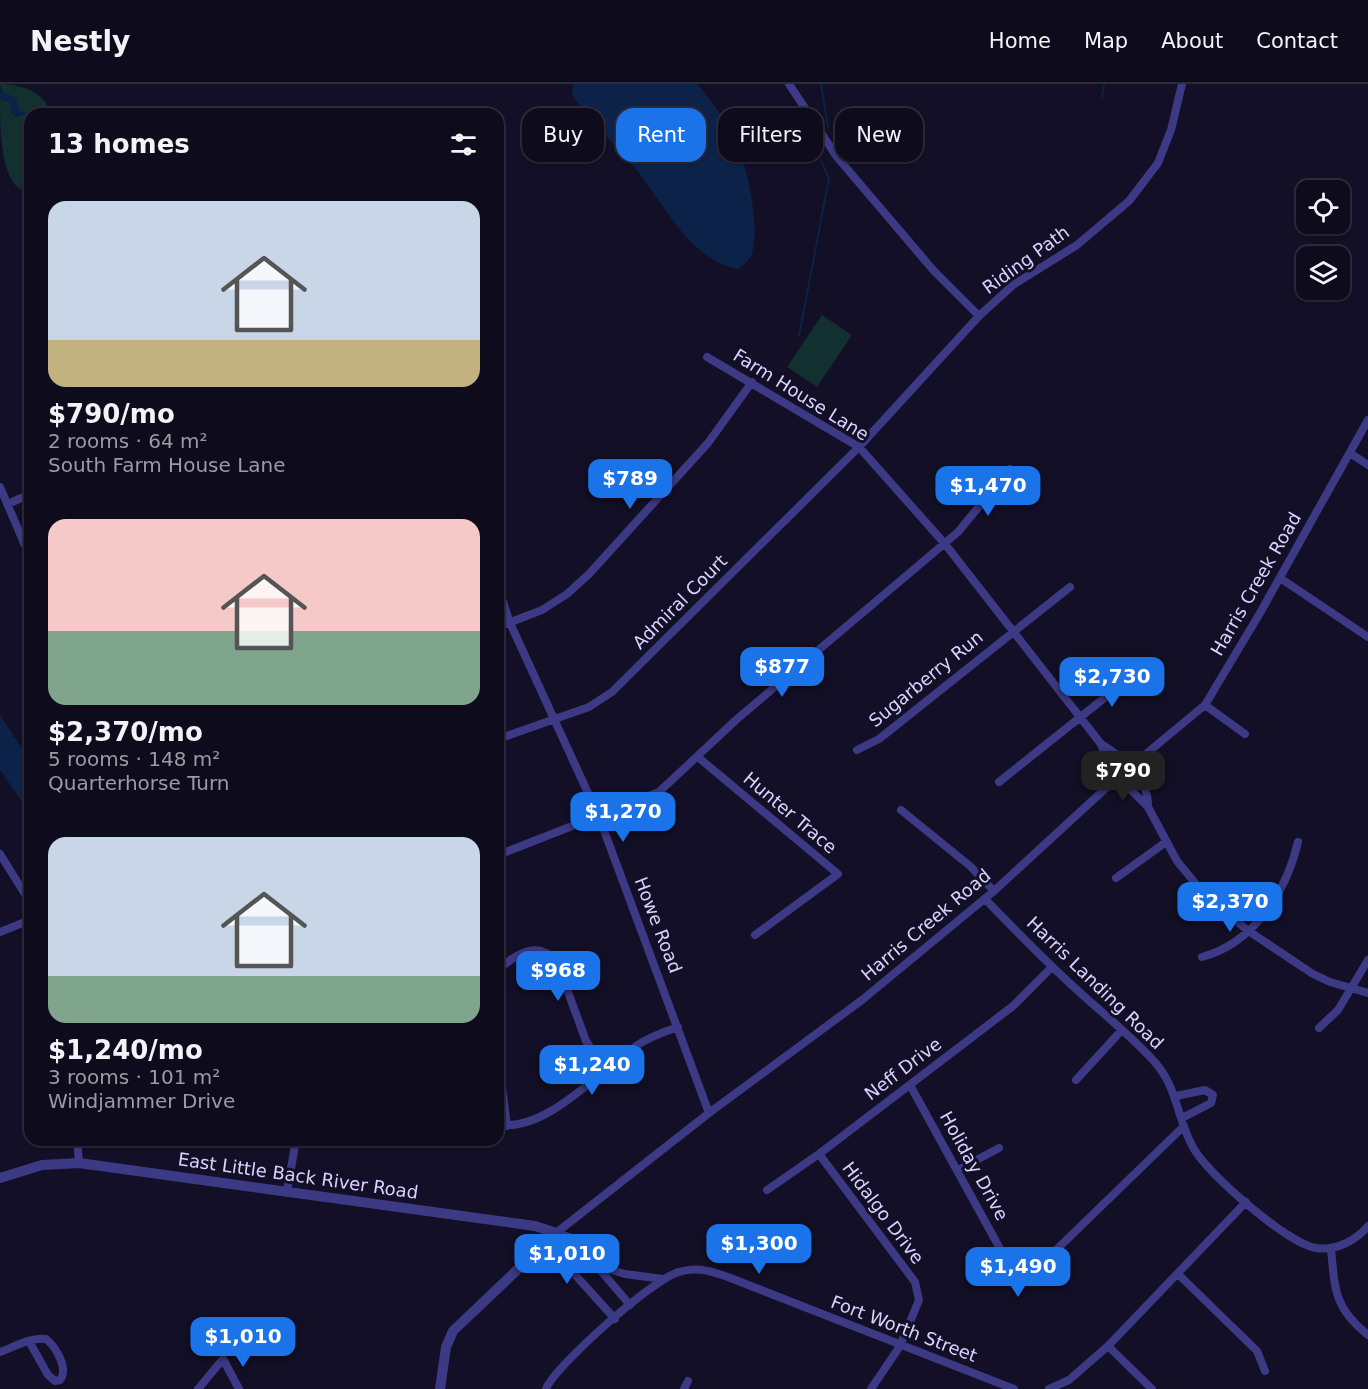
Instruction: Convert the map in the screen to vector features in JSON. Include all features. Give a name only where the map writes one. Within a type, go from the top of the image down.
[{"type":"street","points":[[789,84],[837,157],[934,270],[979,316]]},
{"type":"street","name":"Riding Path","points":[[859,447],[979,316],[1013,285],[1077,245],[1130,201],[1158,163],[1171,130],[1182,84]]},
{"type":"street","name":"Farm House Lane","points":[[707,357],[859,447],[945,544],[1101,744],[1107,760],[1118,777],[1148,807]]},
{"type":"street","points":[[504,625],[542,610],[567,594],[589,574],[708,443],[752,382]]},
{"type":"street","name":"Harris Creek Road","points":[[440,1389],[446,1347],[453,1331],[556,1233],[708,1113],[862,1000],[994,891],[1130,766],[1205,705],[1280,578],[1368,420]]},
{"type":"street","name":"Admiral Court","points":[[504,737],[589,707],[612,692],[859,447]]},
{"type":"street","points":[[1350,453],[1368,465]]},
{"type":"street","points":[[504,853],[659,792],[699,758],[737,719],[945,544],[958,532],[1010,469]]},
{"type":"street","points":[[0,487],[24,543]]},
{"type":"street","points":[[8,504],[24,497]]},
{"type":"street","points":[[1280,578],[1368,637]]},
{"type":"street","name":"Sugarberry Run","points":[[857,750],[879,740],[1070,587]]},
{"type":"street","name":"Howe Road","points":[[504,605],[510,623],[599,817],[678,1026],[708,1113]]},
{"type":"street","points":[[999,782],[1127,680]]},
{"type":"street","points":[[1205,705],[1245,734]]},
{"type":"street","name":"Farm House Lane","points":[[1101,744],[1119,755],[1130,766],[1148,794],[1148,807]]},
{"type":"street","name":"Hunter Trace","points":[[699,758],[838,874],[755,935]]},
{"type":"street","points":[[1148,807],[1166,842],[1200,889],[1247,930],[1313,974],[1350,989],[1368,993]]},
{"type":"street","points":[[901,810],[970,866],[994,891]]},
{"type":"street","points":[[1116,878],[1166,842]]},
{"type":"street","points":[[1202,957],[1221,952],[1263,916],[1280,893],[1291,869],[1298,842]]},
{"type":"street","points":[[0,854],[24,892]]},
{"type":"street","name":"Harris Landing Road","points":[[985,898],[1052,967],[1161,1069],[1176,1096],[1183,1122],[1198,1157],[1246,1202],[1294,1240],[1314,1248],[1331,1249]]},
{"type":"street","points":[[0,932],[24,922]]},
{"type":"street","points":[[504,964],[520,952],[529,949],[539,949],[550,953],[557,962],[586,1041],[605,1070]]},
{"type":"street","points":[[1319,1028],[1331,1019],[1368,960]]},
{"type":"street","name":"Neff Drive","points":[[767,1190],[819,1154],[1013,1006],[1052,967]]},
{"type":"street","points":[[504,1125],[537,1118],[553,1109],[652,1036],[678,1026]]},
{"type":"street","points":[[1076,1080],[1121,1031]]},
{"type":"street","name":"Holiday Drive","points":[[910,1085],[1020,1285],[1183,1122]]},
{"type":"street","points":[[1176,1096],[1205,1090],[1213,1095],[1211,1103],[1183,1122]]},
{"type":"street","points":[[78,1146],[79,1163]]},
{"type":"street","points":[[287,1191],[295,1146]]},
{"type":"street","points":[[958,1170],[999,1148]]},
{"type":"street","name":"Hidalgo Drive","points":[[819,1154],[915,1282],[919,1300],[900,1346],[871,1389]]},
{"type":"street","name":"East Little Back River Road","points":[[0,1178],[42,1165],[79,1163],[536,1226],[573,1238],[630,1305]]},
{"type":"street","points":[[1049,1389],[1069,1380],[1108,1346],[1246,1202]]},
{"type":"street","points":[[1368,1226],[1348,1242],[1331,1249],[1336,1294],[1340,1306],[1368,1335]]},
{"type":"street","points":[[556,1233],[559,1257],[615,1319]]},
{"type":"street","points":[[596,1265],[625,1274],[663,1279]]},
{"type":"street","name":"Fort Worth Street","points":[[546,1389],[557,1371],[630,1305],[663,1279],[678,1272],[693,1269],[712,1271],[1014,1389]]},
{"type":"street","points":[[1178,1274],[1257,1351],[1265,1371]]},
{"type":"street","points":[[0,1352],[29,1341],[42,1338],[51,1343],[63,1367],[64,1373],[60,1380],[55,1381],[48,1375],[29,1341]]},
{"type":"street","points":[[1108,1346],[1152,1389]]},
{"type":"street","points":[[198,1389],[223,1359],[239,1389]]},
{"type":"green space","points":[[0,84],[24,88],[44,100],[48,108],[24,108],[24,113],[18,110],[2,92]]},
{"type":"green space","points":[[0,99],[10,102],[15,116],[24,116],[24,188],[22,190],[9,175],[1,136]]},
{"type":"green space","points":[[822,315],[852,335],[817,387],[787,367]]},
{"type":"water","points":[[573,84],[697,84],[718,111],[718,162],[743,162],[746,170],[755,232],[754,245],[747,262],[738,269],[721,264],[706,255],[680,229],[630,162],[706,162],[706,108],[616,108],[616,147],[604,134],[604,108],[581,108],[572,94]]},
{"type":"water","points":[[0,87],[2,92],[17,98],[18,110],[24,112],[24,116],[11,114],[10,102],[0,99]]},
{"type":"water","points":[[0,715],[24,751],[24,804],[0,770]]},
{"type":"waterway","points":[[821,84],[828,127]]},
{"type":"waterway","points":[[1102,97],[1104,84]]},
{"type":"waterway","points":[[799,336],[829,178],[821,162]]}]
